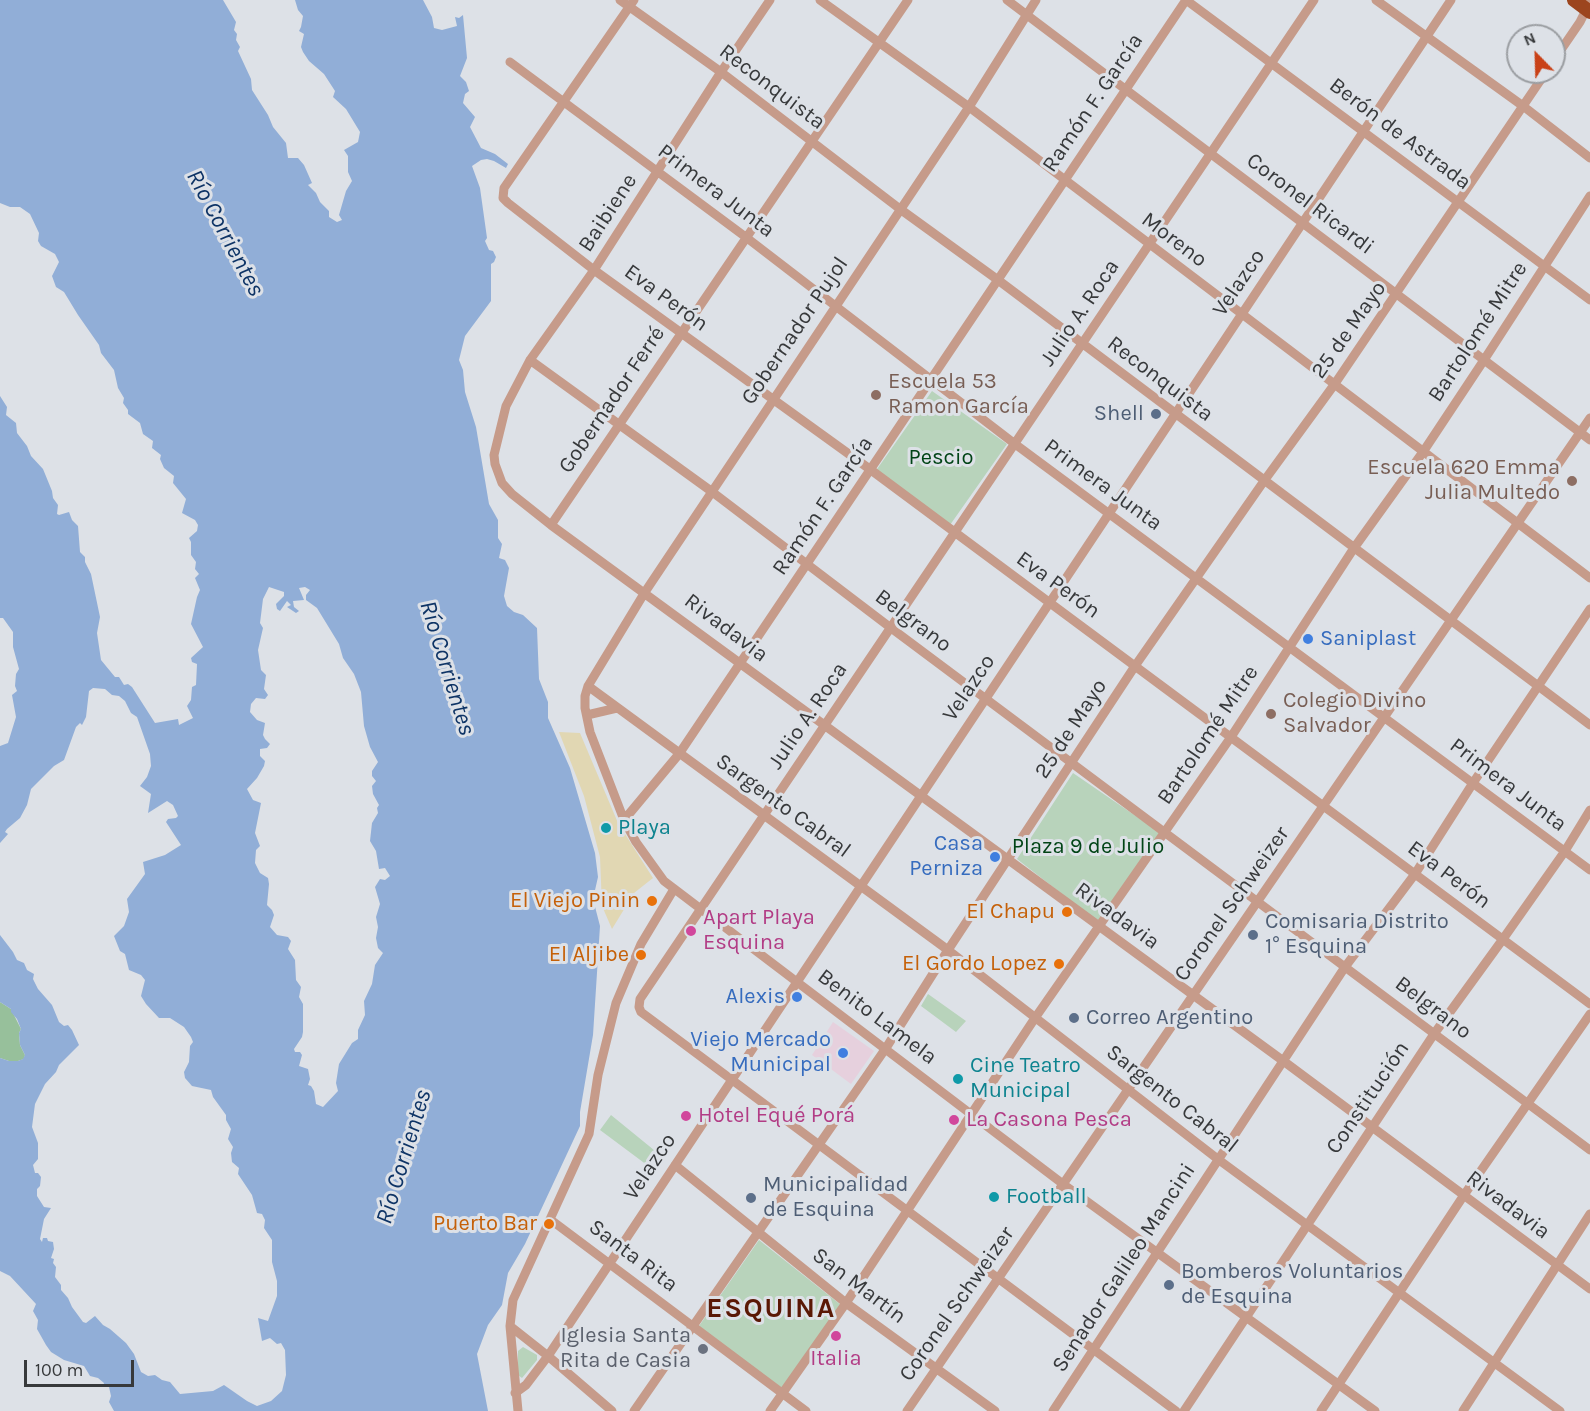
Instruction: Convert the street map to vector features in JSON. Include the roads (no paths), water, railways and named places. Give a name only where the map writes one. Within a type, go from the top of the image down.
[{"type":"highway","points":[[1574,0],[1589,8]]},
{"type":"street","name":"Reconquista","points":[[620,0],[632,4],[900,209],[998,280],[1590,725]]},
{"type":"street","name":"Baibiene","points":[[495,455],[506,406],[530,360],[594,270],[770,0]]},
{"type":"street","name":"Moreno","points":[[820,0],[969,107],[1590,578]]},
{"type":"street","name":"Gobernador Ferré","points":[[551,525],[908,0]]},
{"type":"street","name":"Coronel Ricardi","points":[[1007,0],[1590,440]]},
{"type":"street","name":"Gobernador Pujol","points":[[588,686],[645,592],[969,107],[1036,0]]},
{"type":"street","name":"Berón de Astrada","points":[[1186,0],[1590,300]]},
{"type":"street","name":"Ramón F. García","points":[[624,819],[679,754],[741,664],[1186,0]]},
{"type":"street","name":"Julio A. Roca","points":[[732,1079],[641,1012],[640,999],[1314,0]]},
{"type":"street","points":[[1376,0],[1523,106],[1590,158]]},
{"type":"street","name":"Velazco","points":[[515,1393],[526,1385],[548,1356],[1451,0]]},
{"type":"street","points":[[563,101],[632,4]]},
{"type":"street","points":[[1566,42],[1589,8]]},
{"type":"street","name":"Primera Junta","points":[[510,62],[747,238],[930,381],[1590,870]]},
{"type":"street","name":"25 de Mayo","points":[[634,1411],[760,1233],[886,1048],[1136,666],[1397,294],[1538,84]]},
{"type":"street","name":"Eva Perón","points":[[563,101],[504,188],[503,198],[508,203],[594,270],[871,470],[1590,1004]]},
{"type":"street","name":"Bartolomé Mitre","points":[[771,1411],[846,1303],[1035,1018],[1230,737],[1354,548],[1423,452],[1590,196]]},
{"type":"street","name":"Belgrano","points":[[530,360],[711,491],[1590,1150]]},
{"type":"street","name":"Coronel Schweizer","points":[[907,1411],[1590,418]]},
{"type":"street","name":"Rivadavia","points":[[495,455],[495,465],[502,483],[512,494],[551,525],[1282,1060],[1590,1289]]},
{"type":"street","name":"Senador Galileo Mancini","points":[[1053,1411],[1282,1060],[1345,967],[1415,874],[1590,609]]},
{"type":"street","name":"Sargento Cabral","points":[[588,686],[948,950],[1218,1160],[1495,1361],[1560,1411]]},
{"type":"street","name":"Benito Lamela","points":[[588,686],[585,696],[590,732],[624,819],[650,863],[664,880],[1063,1184],[1375,1411]]},
{"type":"street","points":[[587,715],[617,708]]},
{"type":"street","name":"Constitución","points":[[1184,1411],[1434,1034],[1565,851],[1590,810]]},
{"type":"street","points":[[518,1411],[510,1326],[513,1300],[589,1134],[598,1075],[616,1004],[641,944],[674,889]]},
{"type":"street","points":[[1321,1411],[1527,1102],[1590,1014]]},
{"type":"street","points":[[732,1079],[1176,1411]]},
{"type":"street","name":"San Martín","points":[[675,1165],[846,1303],[995,1411]]},
{"type":"street","points":[[1463,1411],[1590,1214]]},
{"type":"street","name":"Santa Rita","points":[[551,1220],[806,1411]]},
{"type":"street","points":[[510,1326],[612,1411]]},
{"type":"water","name":"Río Corrientes","points":[[0,0],[223,0],[236,22],[234,30],[240,47],[238,51],[251,79],[252,90],[273,127],[286,143],[288,158],[298,158],[304,165],[312,183],[308,185],[329,211],[329,217],[337,222],[342,220],[339,215],[346,191],[352,181],[348,172],[348,156],[344,150],[358,142],[360,132],[346,109],[333,97],[335,91],[324,74],[309,61],[303,52],[301,47],[304,34],[299,31],[303,16],[295,0],[423,0],[432,17],[434,28],[442,30],[457,26],[455,17],[459,18],[463,15],[467,58],[460,76],[466,82],[469,91],[465,94],[463,103],[475,117],[470,127],[481,148],[495,154],[508,164],[506,168],[487,159],[472,166],[480,188],[487,238],[485,241],[489,250],[493,251],[496,257],[491,264],[491,301],[465,336],[459,360],[463,370],[465,392],[476,427],[489,504],[498,520],[498,538],[502,544],[499,558],[505,560],[509,568],[504,596],[507,606],[523,615],[537,628],[539,679],[548,702],[548,718],[570,768],[595,853],[598,877],[593,899],[600,926],[593,1035],[580,1112],[580,1126],[525,1244],[508,1273],[502,1305],[488,1325],[477,1354],[488,1411],[114,1411],[109,1402],[111,1396],[109,1387],[103,1387],[104,1383],[90,1376],[84,1366],[64,1360],[51,1352],[37,1329],[38,1320],[33,1311],[36,1304],[10,1276],[0,1271],[0,1058],[18,1061],[25,1055],[20,1045],[21,1029],[17,1019],[11,1009],[0,1002],[0,935],[17,960],[24,963],[27,970],[34,974],[33,979],[38,989],[52,1005],[59,1022],[64,1026],[68,1025],[72,1030],[79,1045],[59,1065],[45,1084],[35,1104],[32,1127],[38,1143],[38,1159],[33,1165],[35,1173],[41,1177],[37,1196],[44,1207],[51,1208],[44,1219],[40,1239],[42,1242],[43,1238],[47,1238],[48,1241],[53,1242],[54,1249],[51,1258],[54,1259],[55,1277],[61,1285],[61,1290],[83,1322],[86,1323],[95,1316],[126,1343],[134,1354],[141,1372],[170,1382],[180,1394],[213,1391],[224,1385],[257,1406],[271,1401],[282,1391],[286,1375],[285,1350],[281,1343],[277,1344],[270,1338],[262,1341],[258,1318],[268,1321],[277,1296],[277,1281],[272,1262],[272,1240],[264,1228],[265,1220],[262,1214],[257,1213],[252,1195],[238,1174],[239,1168],[232,1162],[233,1147],[228,1139],[231,1129],[226,1115],[213,1097],[211,1090],[192,1086],[185,1078],[184,1072],[189,1062],[190,1046],[193,1042],[191,1037],[184,1027],[170,1018],[159,1018],[146,1004],[141,996],[145,980],[141,975],[129,970],[125,954],[120,951],[114,936],[124,926],[129,912],[127,899],[145,874],[143,862],[165,855],[181,845],[166,822],[178,816],[173,805],[167,801],[148,813],[151,794],[140,786],[151,766],[150,754],[137,717],[131,713],[125,701],[105,689],[93,688],[89,691],[86,717],[82,725],[80,723],[76,727],[64,760],[54,766],[31,789],[27,805],[20,818],[7,829],[5,832],[8,834],[0,843],[0,746],[8,743],[16,717],[12,695],[17,691],[16,674],[19,669],[13,647],[13,632],[3,618],[0,618],[0,396],[7,407],[6,415],[16,423],[17,433],[31,456],[43,469],[53,498],[58,505],[57,514],[69,512],[72,520],[78,526],[80,552],[85,557],[91,574],[100,617],[97,633],[101,660],[124,685],[128,684],[132,687],[155,723],[178,719],[179,725],[193,718],[187,706],[191,700],[192,687],[196,685],[197,664],[192,662],[191,658],[203,647],[191,624],[200,590],[195,578],[199,574],[195,569],[196,562],[191,555],[189,538],[197,531],[198,525],[195,520],[182,513],[186,499],[173,483],[174,476],[164,468],[160,459],[161,455],[152,448],[153,441],[143,434],[140,423],[128,414],[114,370],[64,292],[56,287],[52,276],[59,262],[55,254],[41,246],[38,241],[39,233],[30,214],[20,207],[10,207],[0,203]],"holes":[[[269,587],[284,592],[284,596],[276,604],[277,609],[280,611],[287,601],[291,605],[287,607],[296,613],[299,611],[294,607],[293,601],[304,600],[299,588],[305,587],[310,590],[306,595],[306,600],[317,608],[339,644],[343,658],[354,674],[361,692],[364,726],[370,747],[378,762],[372,771],[372,776],[376,781],[372,786],[373,794],[379,805],[378,813],[372,823],[370,841],[376,851],[379,869],[385,868],[390,876],[385,880],[380,879],[375,887],[380,904],[376,917],[378,927],[376,938],[378,948],[383,953],[375,965],[372,984],[364,1001],[365,1015],[358,1030],[358,1039],[352,1043],[339,1064],[336,1083],[338,1091],[323,1107],[316,1104],[314,1091],[308,1085],[310,1079],[308,1069],[299,1066],[302,1055],[294,1049],[303,1032],[303,1004],[299,997],[301,987],[296,980],[295,960],[288,949],[291,941],[288,937],[277,935],[270,927],[274,915],[267,905],[268,878],[260,873],[255,863],[256,850],[260,846],[255,833],[261,803],[253,800],[247,789],[264,766],[265,761],[260,756],[260,749],[267,748],[270,744],[263,735],[265,723],[257,720],[250,712],[251,704],[256,698],[265,699],[268,695],[264,689],[266,675],[261,670],[258,650],[263,628],[260,623],[263,599]]]},
{"type":"place","name":"Escuela 53 Ramon García","points":[[876,395]]},
{"type":"place","name":"Shell","points":[[1156,414]]},
{"type":"place","name":"Escuela 620 Emma Julia Multedo","points":[[1572,481]]},
{"type":"place","name":"Saniplast","points":[[1308,639]]},
{"type":"place","name":"Colegio Divino Salvador","points":[[1271,714]]},
{"type":"place","name":"Playa","points":[[606,828]]},
{"type":"place","name":"Casa Perniza","points":[[995,857]]},
{"type":"place","name":"El Viejo Pinin","points":[[652,901]]},
{"type":"place","name":"El Chapu","points":[[1067,912]]},
{"type":"place","name":"Apart Playa Esquina","points":[[691,931]]},
{"type":"place","name":"Comisaria Distrito 1° Esquina","points":[[1253,935]]},
{"type":"place","name":"El Aljibe","points":[[641,955]]},
{"type":"place","name":"El Gordo Lopez","points":[[1059,964]]},
{"type":"place","name":"Alexis","points":[[797,997]]},
{"type":"place","name":"Correo Argentino","points":[[1074,1018]]},
{"type":"place","name":"Viejo Mercado Municipal","points":[[843,1053]]},
{"type":"place","name":"Cine Teatro Municipal","points":[[958,1079]]},
{"type":"place","name":"Hotel Equé Porá","points":[[686,1116]]},
{"type":"place","name":"La Casona Pesca","points":[[954,1120]]},
{"type":"place","name":"Football","points":[[994,1197]]},
{"type":"place","name":"Municipalidad de Esquina","points":[[751,1198]]},
{"type":"place","name":"Puerto Bar","points":[[549,1224]]},
{"type":"place","name":"Bomberos Voluntarios de Esquina","points":[[1169,1285]]},
{"type":"place","name":"Italia","points":[[836,1336]]},
{"type":"place","name":"Iglesia Santa Rita de Casia","points":[[703,1349]]},
{"type":"district","name":"ESQUINA","points":[[771,1309]]},
{"type":"park label","name":"Pescio","points":[[941,458]]},
{"type":"park label","name":"Plaza 9 de Julio","points":[[1088,847]]}]
